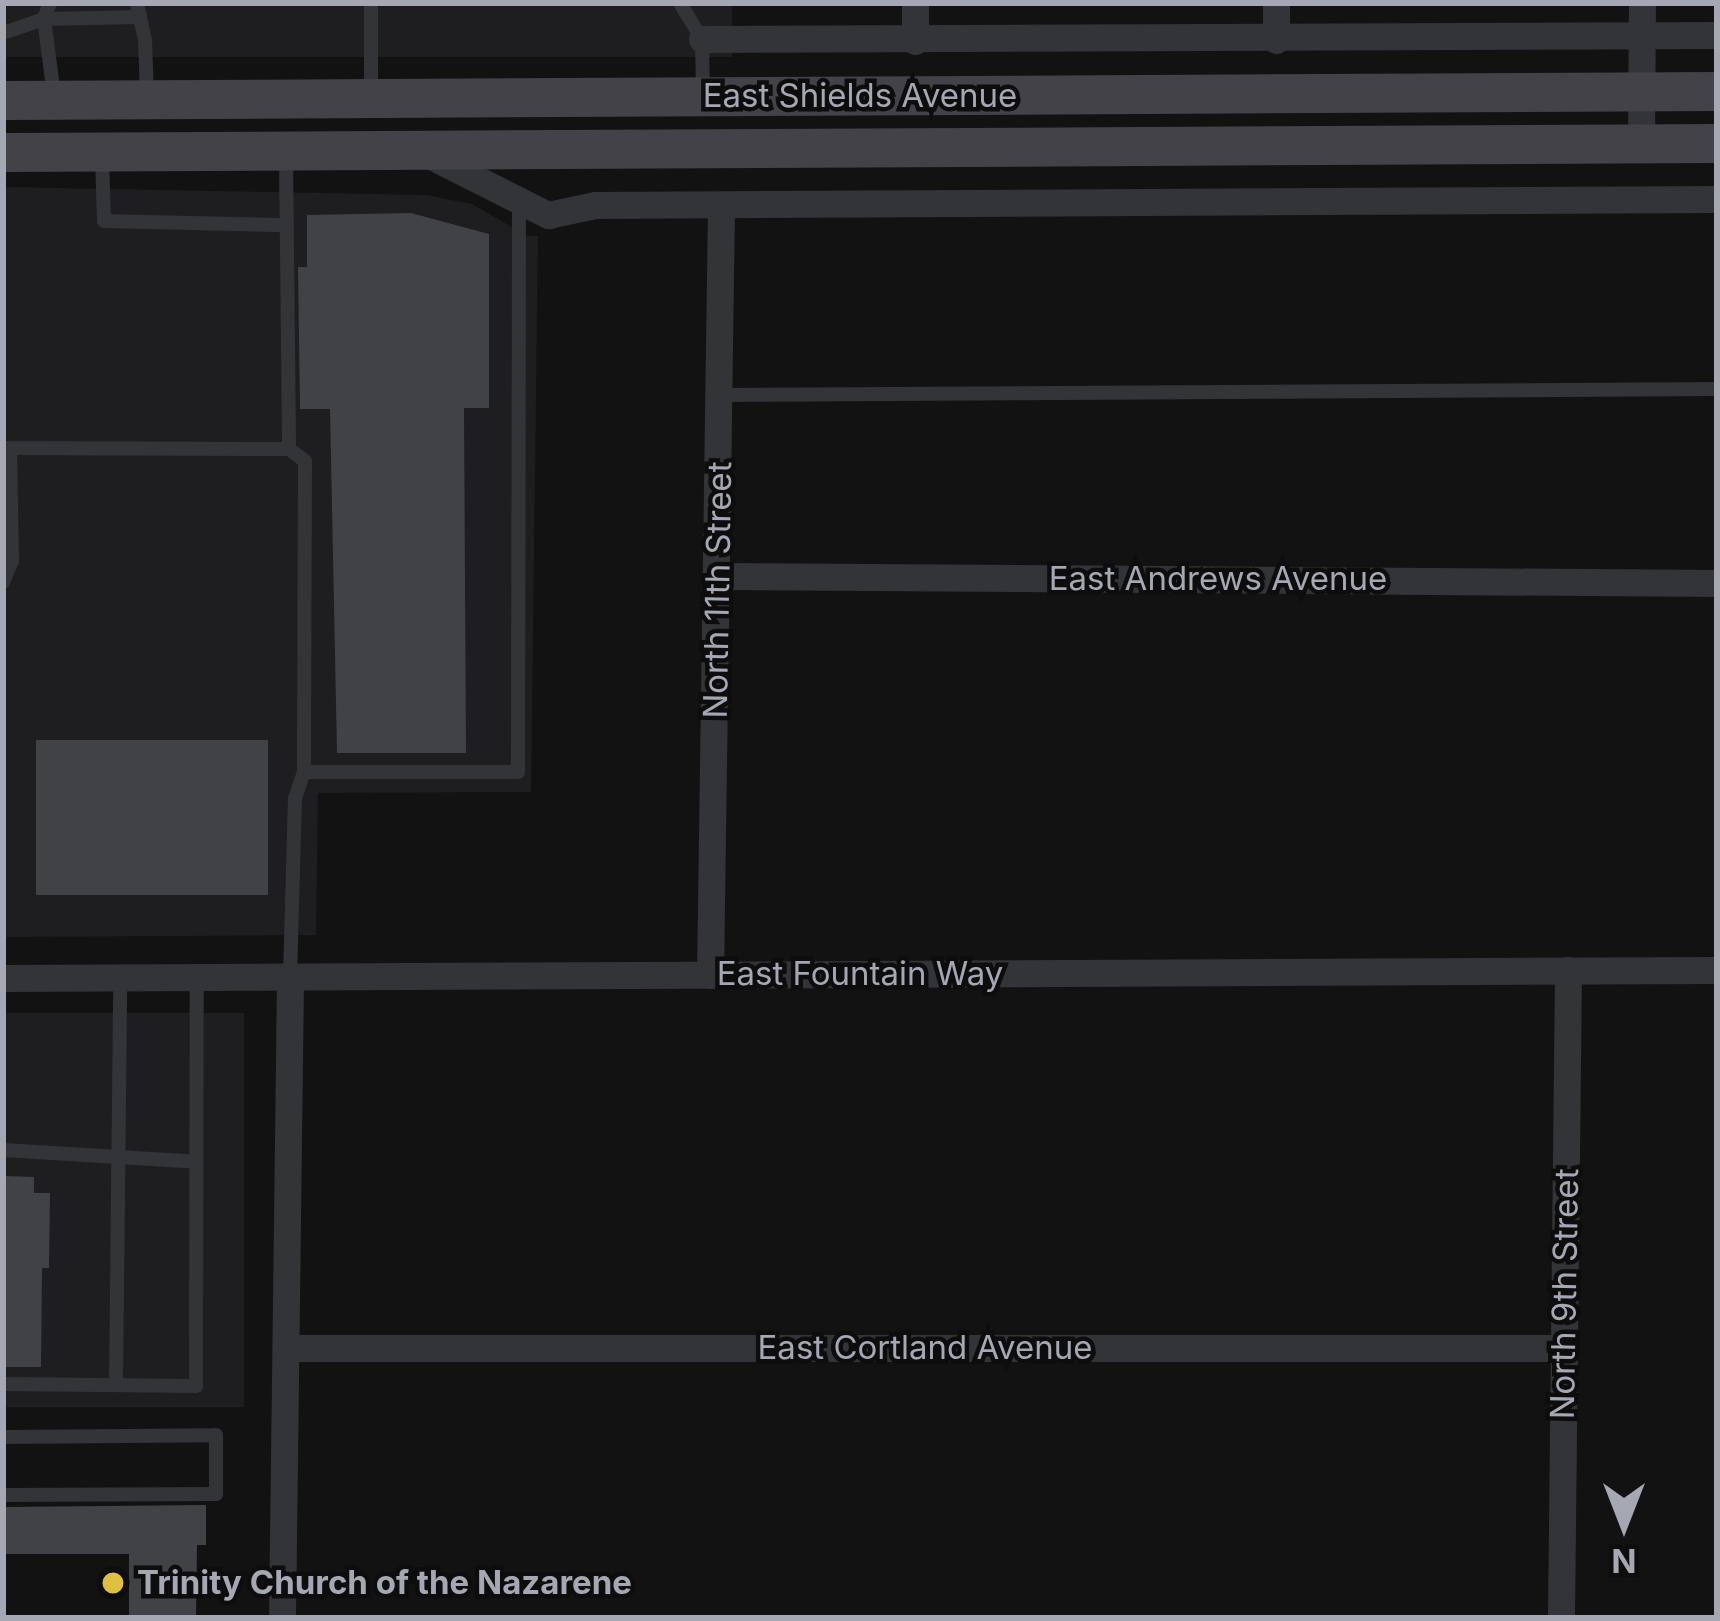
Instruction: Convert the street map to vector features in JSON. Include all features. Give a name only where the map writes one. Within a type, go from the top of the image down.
[{"type":"main road","name":"East Shields Avenue","points":[[3,100],[1717,91]]},
{"type":"main road","points":[[520,149],[653,125],[871,124],[896,111],[902,97]]},
{"type":"main road","points":[[286,150],[302,128],[350,122],[371,98]]},
{"type":"main road","name":"East Shields Avenue","points":[[3,152],[1717,143]]},
{"type":"street","points":[[915,3],[915,41]]},
{"type":"street","points":[[1276,3],[1276,40]]},
{"type":"street","points":[[1641,143],[1642,3]]},
{"type":"street","points":[[702,39],[1717,35]]},
{"type":"street","points":[[418,149],[548,214],[596,205],[1717,199]]},
{"type":"street","name":"North 11th Street","points":[[710,975],[721,205]]},
{"type":"street","name":"East Andrews Avenue","points":[[719,576],[1717,583]]},
{"type":"street","name":"North 9th Street","points":[[1562,1618],[1568,970]]},
{"type":"street","name":"East Fountain Way","points":[[3,978],[1717,970]]},
{"type":"street","points":[[282,1618],[290,977]]},
{"type":"street","name":"East Cortland Avenue","points":[[286,1348],[1564,1348]]},
{"type":"lane","points":[[50,3],[44,19],[55,100]]},
{"type":"lane","points":[[370,3],[371,98]]},
{"type":"lane","points":[[680,3],[702,39],[703,97]]},
{"type":"lane","points":[[3,33],[44,19],[139,10],[147,99]]},
{"type":"lane","points":[[286,150],[289,449]]},
{"type":"lane","points":[[102,151],[104,220],[287,225]]},
{"type":"lane","points":[[304,772],[518,772],[519,203]]},
{"type":"lane","points":[[720,395],[1717,389]]},
{"type":"lane","points":[[3,582],[12,561],[7,448],[289,449],[305,461],[304,772],[296,798],[290,977]]},
{"type":"lane","points":[[3,1384],[196,1386],[197,977]]},
{"type":"lane","points":[[116,1384],[120,978]]},
{"type":"lane","points":[[3,1150],[196,1162]]},
{"type":"lane","points":[[3,1436],[215,1436],[216,1494],[3,1495]]},
{"type":"shaded area","points":[[3,3],[732,3],[732,57],[3,57]]},
{"type":"shaded area","points":[[3,187],[426,195],[472,204],[527,236],[538,236],[531,792],[318,793],[316,935],[3,937]]},
{"type":"shaded area","points":[[3,1013],[244,1013],[244,1407],[3,1407]]},
{"type":"building","points":[[411,213],[489,234],[489,408],[464,408],[466,753],[337,753],[330,409],[300,409],[298,267],[307,267],[307,215]]},
{"type":"building","points":[[36,740],[268,740],[268,895],[36,895]]},
{"type":"building","points":[[3,1176],[34,1177],[34,1193],[50,1193],[49,1268],[42,1268],[41,1367],[3,1367]]},
{"type":"building","points":[[206,1505],[206,1545],[197,1545],[196,1618],[129,1618],[129,1554],[3,1554],[3,1507]]},
{"type":"place","name":"Trinity Church of the Nazarene","points":[[113,1583]]}]
